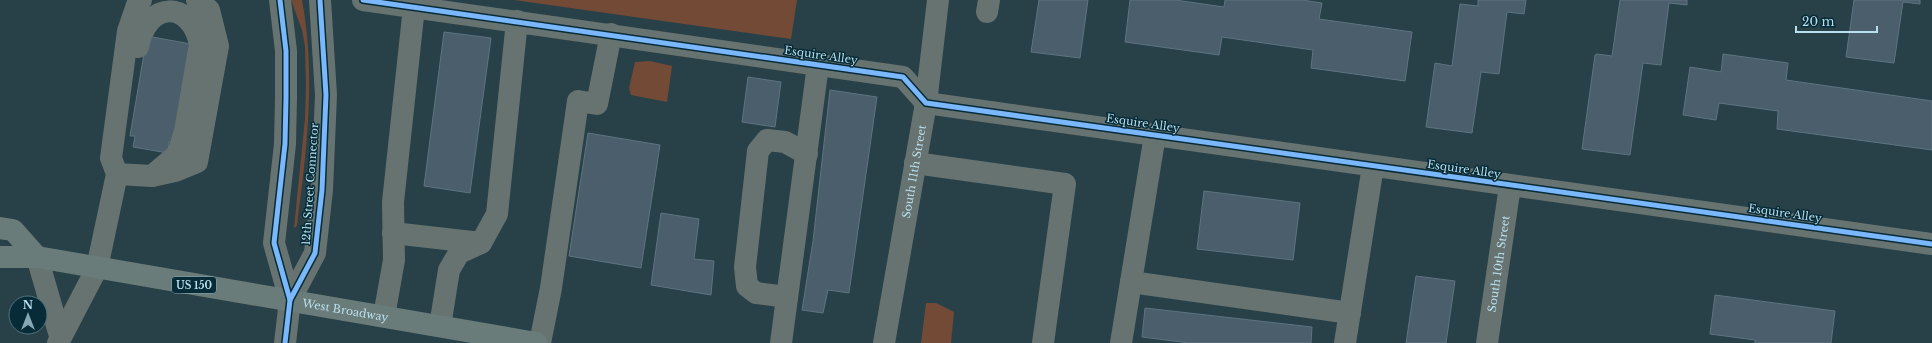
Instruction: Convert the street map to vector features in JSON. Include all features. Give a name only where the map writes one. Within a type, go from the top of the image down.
[{"type":"main road","points":[[0,228],[13,230],[37,257]]},
{"type":"main road","name":"West Broadway","points":[[0,257],[37,257],[536,343]]},
{"type":"street","points":[[59,340],[97,268],[117,174],[111,158],[128,31],[141,0]]},
{"type":"street","points":[[117,174],[152,176],[175,171],[197,162],[218,46],[209,10],[197,0]]},
{"type":"street","points":[[280,0],[286,51],[286,105],[285,144],[274,243],[290,300],[285,343]]},
{"type":"street","name":"12th Street Connector","points":[[290,300],[315,253],[322,190],[326,94],[320,0]]},
{"type":"street","name":"Esquire Alley","points":[[363,0],[611,34],[902,77],[926,103],[1932,244]]},
{"type":"street","name":"South 11th Street","points":[[884,343],[926,103],[938,0]]},
{"type":"street","points":[[384,316],[394,260],[393,202],[414,7]]},
{"type":"street","points":[[118,110],[128,99],[140,34],[144,25],[158,12],[172,10],[182,13],[190,19],[198,31],[200,44],[185,132],[178,154],[152,176]]},
{"type":"street","points":[[440,326],[448,270],[459,253],[481,243],[497,214],[517,21]]},
{"type":"street","points":[[540,343],[550,288],[578,101],[597,104],[611,34]]},
{"type":"street","points":[[781,343],[818,65]]},
{"type":"street","points":[[1121,343],[1156,135]]},
{"type":"street","points":[[787,297],[756,293],[747,286],[745,267],[758,151],[767,140],[785,142],[807,154]]},
{"type":"street","points":[[915,163],[1065,184],[1043,343]]},
{"type":"street","points":[[1345,343],[1372,166]]},
{"type":"street","name":"South 10th Street","points":[[1487,343],[1510,186]]},
{"type":"street","points":[[393,233],[481,243]]},
{"type":"street","points":[[37,257],[59,340]]},
{"type":"street","points":[[1131,282],[1350,313]]},
{"type":"shaded area","points":[[291,0],[302,0],[309,56],[307,140],[297,225],[294,228],[305,119],[306,86],[305,46],[302,30]]},
{"type":"shaded area","points":[[514,0],[797,0],[791,39]]},
{"type":"shaded area","points":[[650,61],[672,66],[667,102],[631,95],[629,88],[635,62]]},
{"type":"shaded area","points":[[926,303],[936,303],[954,312],[951,343],[921,343]]},
{"type":"building","points":[[1039,0],[1088,0],[1080,58],[1031,52]]},
{"type":"building","points":[[1130,0],[1175,0],[1224,7],[1225,0],[1302,0],[1322,3],[1319,19],[1412,32],[1405,81],[1311,68],[1313,50],[1222,37],[1219,55],[1125,42]]},
{"type":"building","points":[[1478,0],[1526,0],[1524,14],[1507,12],[1499,74],[1481,72],[1472,133],[1426,127],[1435,63],[1452,66],[1460,4],[1478,6]]},
{"type":"building","points":[[1620,0],[1687,0],[1687,5],[1669,3],[1661,65],[1643,63],[1630,155],[1582,149],[1595,55],[1612,56]]},
{"type":"building","points":[[1854,0],[1920,0],[1920,4],[1903,2],[1894,63],[1846,57]]},
{"type":"building","points":[[444,32],[491,38],[470,193],[424,186]]},
{"type":"building","points":[[147,36],[191,44],[174,143],[169,142],[168,153],[133,147],[135,136],[130,136]]},
{"type":"building","points":[[1723,54],[1788,63],[1786,80],[1932,101],[1932,150],[1777,129],[1778,111],[1719,103],[1716,120],[1683,115],[1690,67],[1721,72]]},
{"type":"building","points":[[748,77],[781,82],[775,127],[742,122]]},
{"type":"building","points":[[830,90],[877,97],[849,293],[828,290],[823,313],[802,310],[813,241]]},
{"type":"building","points":[[588,133],[660,145],[641,268],[569,256]]},
{"type":"building","points":[[1204,191],[1300,203],[1293,260],[1197,249]]},
{"type":"building","points":[[661,213],[699,219],[694,259],[714,261],[711,295],[651,285]]},
{"type":"building","points":[[1416,276],[1455,281],[1446,343],[1406,343]]},
{"type":"building","points":[[1715,295],[1835,311],[1831,343],[1755,343],[1755,340],[1710,334]]},
{"type":"building","points":[[1145,308],[1312,327],[1311,343],[1189,343],[1142,337]]},
{"type":"cycle path","points":[[280,0],[286,51],[285,144],[274,243],[290,300]]},
{"type":"cycle path","points":[[285,343],[290,300],[315,253],[322,190],[326,95],[320,0]]},
{"type":"cycle path","points":[[363,0],[903,77],[926,103],[1932,244]]}]
